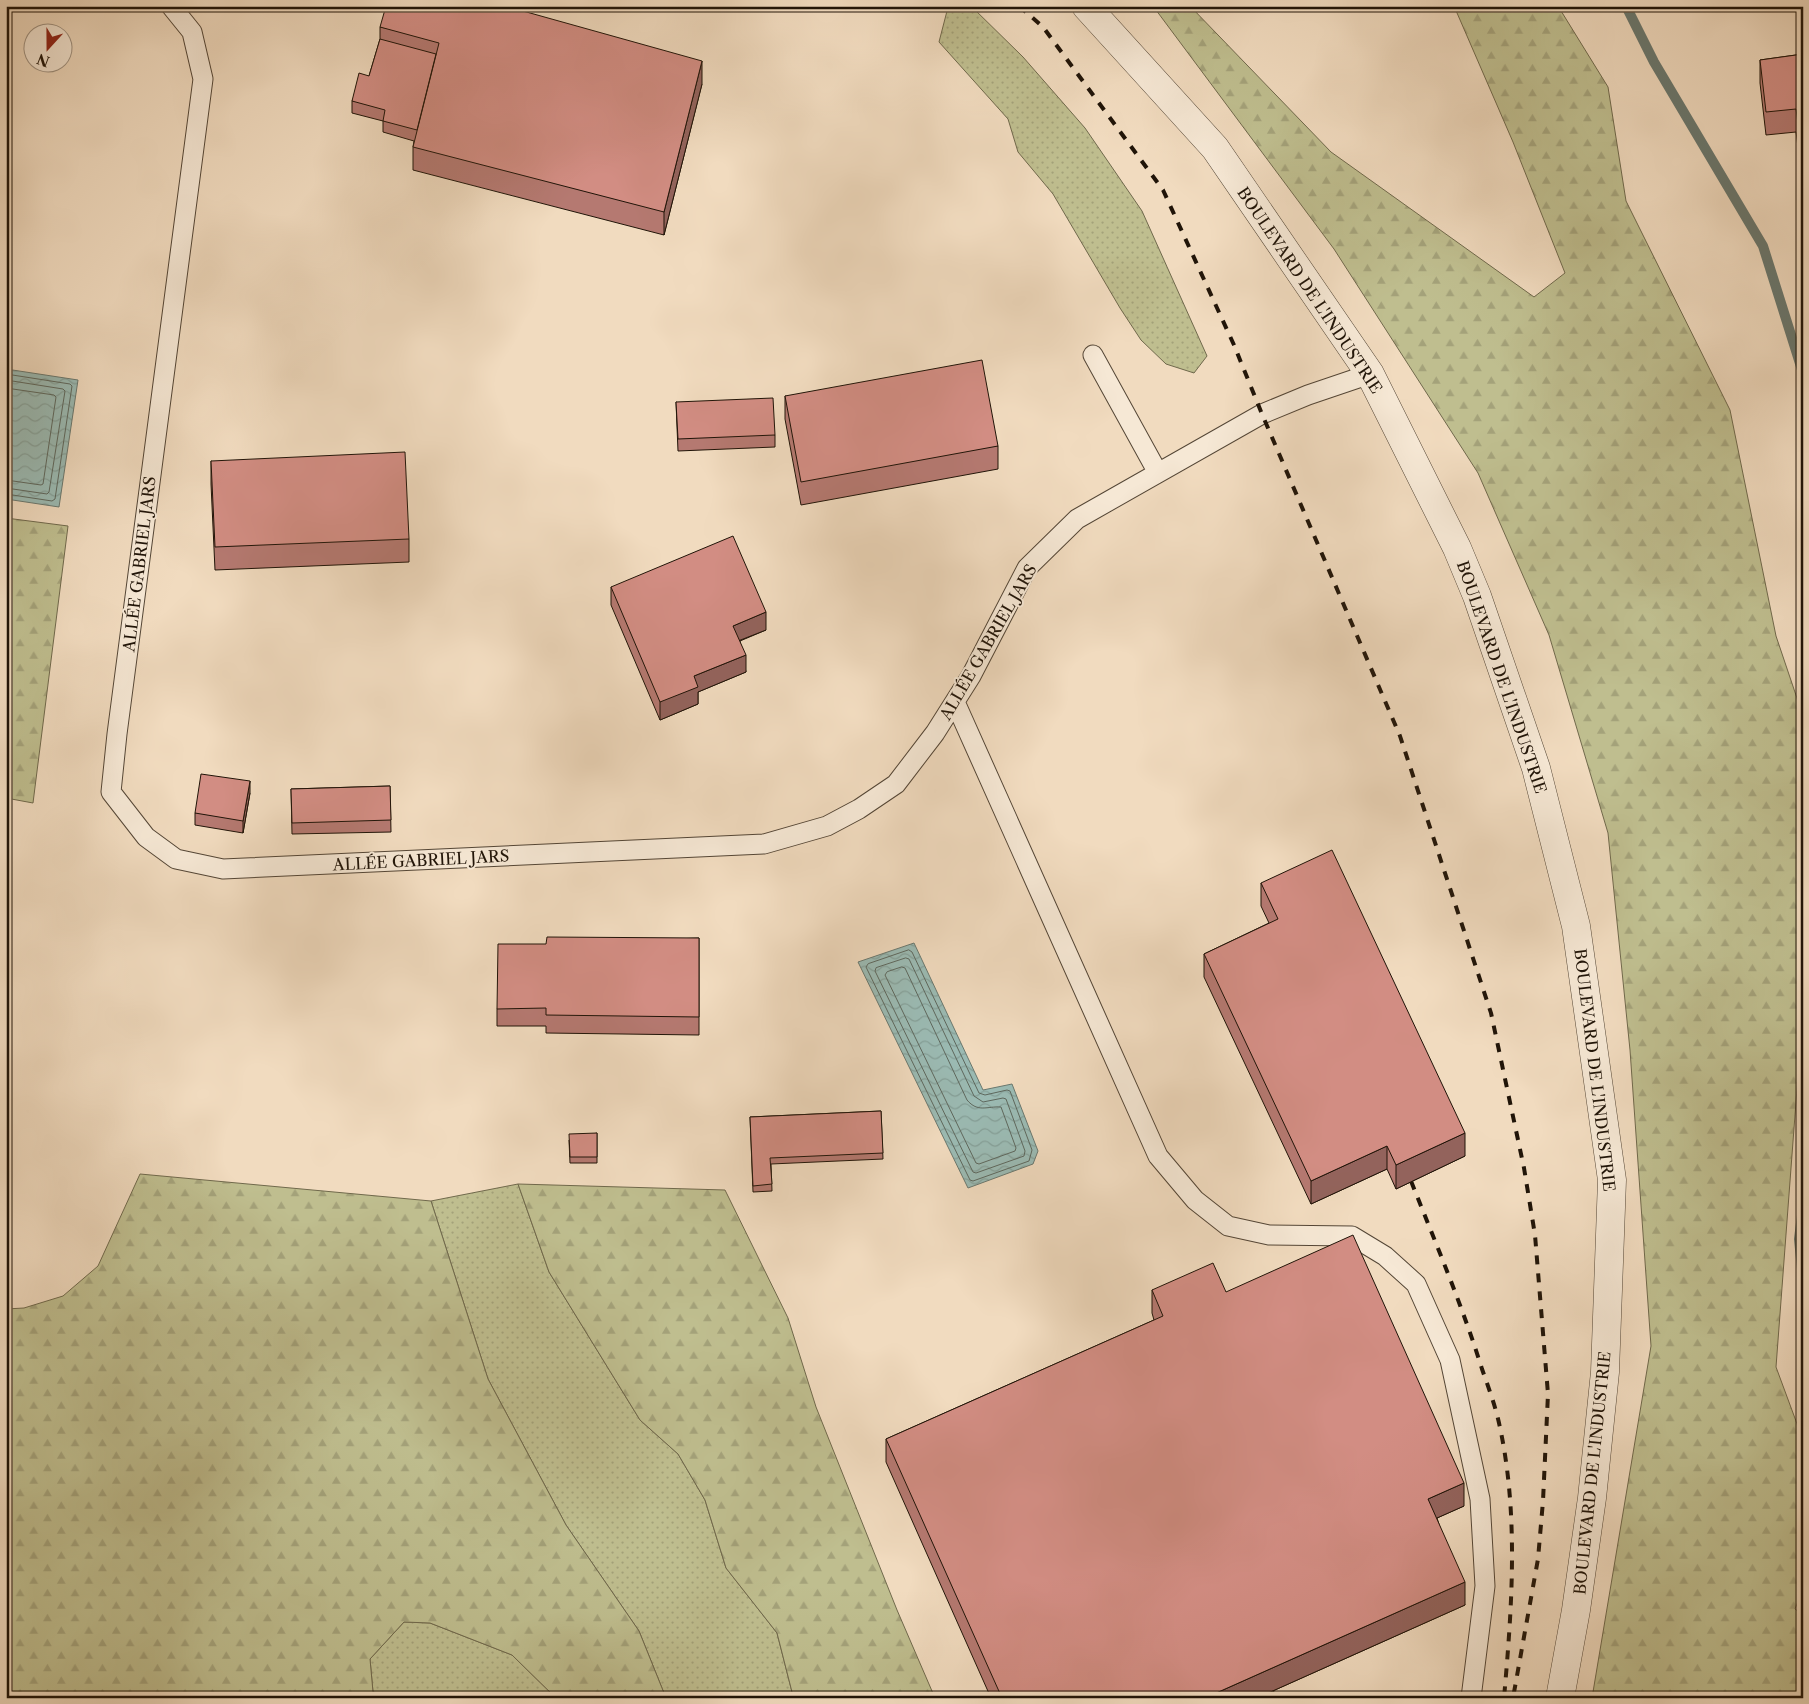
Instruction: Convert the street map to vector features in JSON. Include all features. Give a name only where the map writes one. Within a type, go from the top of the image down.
[{"type":"street","name":"BOULEVARD DE L'INDUSTRIE","points":[[1086,6],[1215,148],[1370,374],[1457,548],[1477,596],[1536,768],[1576,926],[1612,1180],[1605,1372],[1592,1498],[1576,1610],[1560,1698]]},
{"type":"lane","name":"ALLÉE GABRIEL JARS","points":[[175,8],[192,32],[203,79],[116,734],[112,792],[146,837],[176,859],[223,869],[764,844],[827,826],[860,809],[896,784],[925,748],[971,676],[1027,568],[1077,519],[1262,414],[1308,395],[1370,374]]},
{"type":"lane","points":[[1093,355],[1158,473]]},
{"type":"lane","points":[[955,702],[1158,1156],[1195,1200],[1228,1226],[1270,1235],[1352,1236],[1385,1256],[1416,1284],[1450,1360],[1480,1499],[1485,1586],[1471,1698]]},
{"type":"green space","points":[[942,6],[971,6],[1023,57],[1085,128],[1142,211],[1207,356],[1194,373],[1166,364],[1141,340],[1053,194],[1018,152],[1008,119],[939,42],[947,11]]},
{"type":"green space","points":[[1153,6],[1190,6],[1331,152],[1534,297],[1565,273],[1513,142],[1454,6],[1558,6],[1608,87],[1626,201],[1730,410],[1776,636],[1803,716],[1803,1009],[1776,1367],[1803,1440],[1803,1589],[1795,1609],[1803,1615],[1803,1698],[1592,1698],[1651,1346],[1630,1050],[1608,833],[1549,635],[1478,473],[1334,249]]},
{"type":"green space","points":[[6,518],[68,526],[33,803],[6,798]]},
{"type":"green space","points":[[140,1174],[431,1201],[488,1379],[566,1525],[639,1631],[666,1698],[556,1698],[512,1655],[430,1623],[404,1622],[370,1659],[372,1698],[6,1698],[6,1309],[24,1308],[63,1296],[98,1266]]},
{"type":"green space","points":[[518,1184],[549,1272],[640,1420],[678,1454],[705,1500],[726,1568],[777,1633],[795,1698],[666,1698],[639,1631],[566,1525],[488,1379],[431,1201]]},
{"type":"green space","points":[[518,1184],[725,1190],[788,1318],[816,1407],[897,1610],[935,1698],[795,1698],[777,1633],[726,1568],[705,1500],[678,1454],[640,1420],[549,1272]]},
{"type":"green space","points":[[404,1622],[430,1623],[512,1655],[556,1698],[404,1698],[373,1692],[370,1659]]},
{"type":"water","points":[[6,369],[78,380],[59,507],[6,499]]},
{"type":"water","points":[[914,943],[983,1090],[1012,1084],[1038,1151],[1033,1164],[968,1188],[858,962]]},
{"type":"building","points":[[386,6],[505,6],[702,61],[664,212],[413,147],[439,43],[380,27]]},
{"type":"building","points":[[380,39],[436,54],[417,130],[383,121],[385,110],[352,101],[359,73],[369,76]]},
{"type":"building","points":[[1803,54],[1803,162],[1796,109],[1766,112],[1760,60]]},
{"type":"building","points":[[982,360],[998,446],[801,482],[785,396]]},
{"type":"building","points":[[773,398],[775,435],[678,439],[676,402]]},
{"type":"building","points":[[405,452],[409,539],[215,547],[211,461]]},
{"type":"building","points":[[733,536],[766,612],[733,626],[746,655],[694,676],[698,687],[660,702],[611,587]]},
{"type":"building","points":[[201,774],[250,781],[243,821],[195,813]]},
{"type":"building","points":[[390,786],[391,820],[292,823],[291,789]]},
{"type":"building","points":[[1332,850],[1465,1133],[1396,1165],[1387,1146],[1311,1181],[1204,954],[1278,919],[1261,883]]},
{"type":"building","points":[[547,937],[699,938],[699,1017],[546,1015],[546,1008],[497,1009],[498,944],[546,944]]},
{"type":"building","points":[[881,1111],[883,1153],[770,1158],[772,1184],[753,1186],[750,1117]]},
{"type":"building","points":[[597,1133],[597,1157],[570,1157],[569,1134]]},
{"type":"building","points":[[1353,1235],[1464,1483],[1428,1499],[1465,1582],[1205,1698],[1002,1698],[886,1439],[1163,1316],[1152,1290],[1213,1263],[1226,1292]]},
{"type":"waterway","points":[[1626,6],[1654,62],[1763,246],[1803,373]]},
{"type":"waterway","points":[[1803,1207],[1799,1239],[1803,1279]]},
{"type":"railway","points":[[1019,6],[1043,27],[1163,190],[1234,345],[1400,736],[1491,1013],[1524,1168],[1535,1235],[1548,1394],[1538,1559],[1513,1698]]},
{"type":"railway","points":[[1411,1181],[1466,1321],[1499,1423],[1509,1491],[1512,1560],[1504,1698]]},
{"type":"railway","points":[[1272,1691],[1275,1698]]}]
